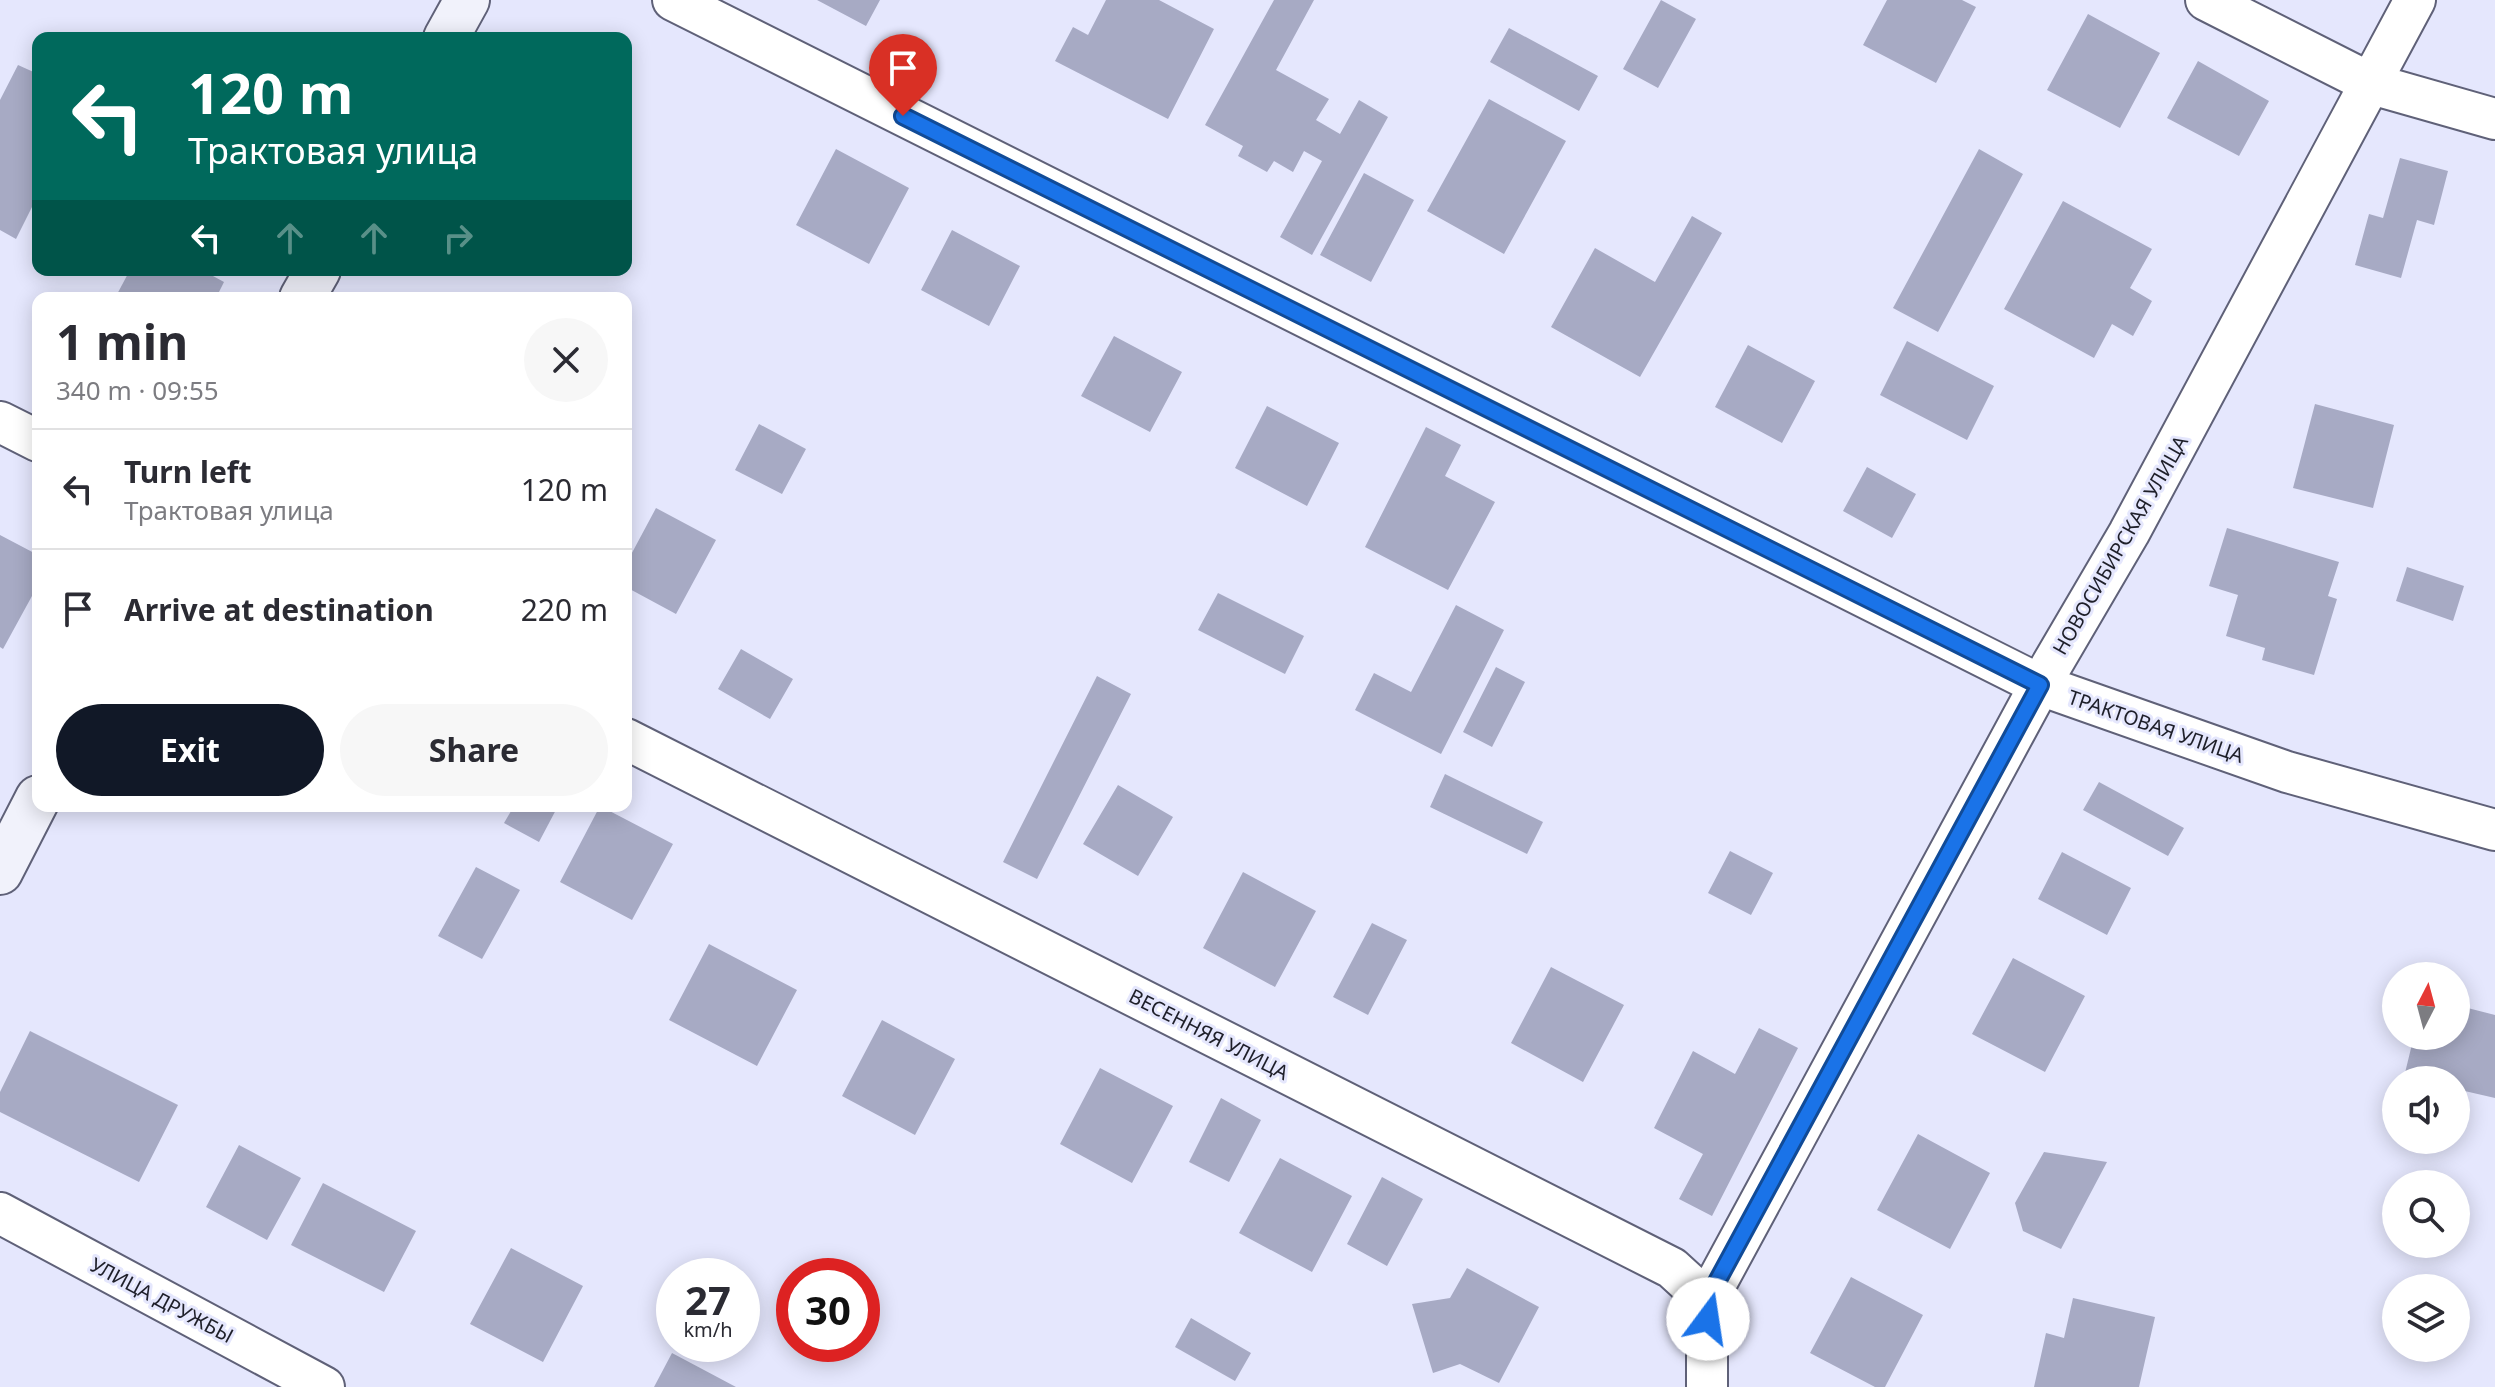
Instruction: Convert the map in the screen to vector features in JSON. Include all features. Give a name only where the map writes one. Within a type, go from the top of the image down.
[{"type":"street","points":[[449,32],[467,0]]},
{"type":"street","points":[[2206,0],[2372,84],[2495,119]]},
{"type":"street","name":"НОВОСИБИРСКАЯ УЛИЦА","points":[[1707,1300],[2040,685],[2129,533],[2415,0]]},
{"type":"street","name":"ТРАКТОВАЯ УЛИЦА","points":[[683,2],[2040,685],[2287,772],[2495,830]]},
{"type":"street","points":[[0,422],[32,438]]},
{"type":"street","name":"ВЕСЕННЯЯ УЛИЦА","points":[[632,742],[1672,1268],[1707,1300]]},
{"type":"street","points":[[0,872],[32,810]]},
{"type":"street","name":"УЛИЦА ДРУЖБЫ","points":[[0,1213],[324,1387]]},
{"type":"street","points":[[1707,1300],[1707,1387]]},
{"type":"building","points":[[817,0],[880,0],[866,26]]},
{"type":"building","points":[[1106,0],[1159,0],[1214,29],[1168,119],[1055,61],[1073,27],[1088,35]]},
{"type":"building","points":[[1274,0],[1314,0],[1276,70],[1329,99],[1316,120],[1340,134],[1359,100],[1388,117],[1312,255],[1280,237],[1322,161],[1304,151],[1293,172],[1274,161],[1267,172],[1238,156],[1243,146],[1205,125]]},
{"type":"building","points":[[1661,0],[1696,19],[1658,88],[1623,69]]},
{"type":"building","points":[[1887,0],[1962,0],[1976,7],[1936,83],[1863,45]]},
{"type":"building","points":[[2088,14],[2160,53],[2120,128],[2047,90]]},
{"type":"building","points":[[1509,28],[1598,76],[1579,111],[1490,62]]},
{"type":"building","points":[[2198,61],[2269,101],[2239,156],[2167,118]]},
{"type":"building","points":[[18,65],[32,71],[32,207],[16,239],[0,230],[0,100]]},
{"type":"building","points":[[1489,99],[1566,141],[1504,254],[1427,211]]},
{"type":"building","points":[[836,149],[909,188],[869,264],[796,225]]},
{"type":"building","points":[[1979,149],[2023,174],[1938,332],[1893,308]]},
{"type":"building","points":[[2400,158],[2448,171],[2434,225],[2417,220],[2401,278],[2355,265],[2369,214],[2383,218]]},
{"type":"building","points":[[1364,173],[1414,200],[1371,282],[1320,255]]},
{"type":"building","points":[[2063,201],[2152,249],[2130,288],[2152,301],[2133,336],[2112,324],[2094,358],[2004,309]]},
{"type":"building","points":[[1692,216],[1722,233],[1640,377],[1551,327],[1595,248],[1655,282]]},
{"type":"building","points":[[952,230],[1020,266],[989,326],[921,290]]},
{"type":"building","points":[[127,276],[213,276],[224,282],[219,292],[118,292]]},
{"type":"building","points":[[1114,336],[1182,372],[1150,432],[1081,396]]},
{"type":"building","points":[[1907,341],[1994,386],[1967,440],[1880,395]]},
{"type":"building","points":[[1748,345],[1815,381],[1782,443],[1715,407]]},
{"type":"building","points":[[2315,404],[2394,425],[2373,508],[2293,488]]},
{"type":"building","points":[[1267,406],[1339,443],[1307,506],[1235,468]]},
{"type":"building","points":[[759,424],[806,449],[782,494],[735,470]]},
{"type":"building","points":[[1426,427],[1461,445],[1445,476],[1495,502],[1448,590],[1365,547]]},
{"type":"building","points":[[1867,467],[1916,494],[1892,538],[1843,511]]},
{"type":"building","points":[[656,508],[716,540],[676,614],[632,590],[632,553]]},
{"type":"building","points":[[2227,528],[2339,562],[2328,596],[2337,599],[2314,675],[2262,660],[2265,648],[2226,636],[2238,595],[2209,586]]},
{"type":"building","points":[[0,535],[32,552],[32,596],[3,649],[0,647]]},
{"type":"building","points":[[2407,567],[2464,586],[2453,621],[2396,601]]},
{"type":"building","points":[[1218,593],[1304,636],[1285,674],[1198,630]]},
{"type":"building","points":[[1456,605],[1504,630],[1441,754],[1355,710],[1374,673],[1411,692]]},
{"type":"building","points":[[741,649],[793,679],[770,719],[718,689]]},
{"type":"building","points":[[1496,667],[1525,682],[1492,747],[1463,732]]},
{"type":"building","points":[[1097,676],[1131,694],[1037,879],[1003,862]]},
{"type":"building","points":[[1445,774],[1543,822],[1527,854],[1430,807]]},
{"type":"building","points":[[2099,782],[2184,828],[2168,856],[2083,810]]},
{"type":"building","points":[[1118,785],[1173,817],[1138,876],[1083,844]]},
{"type":"building","points":[[510,812],[555,812],[539,842],[504,823]]},
{"type":"building","points":[[597,812],[612,812],[673,844],[632,920],[560,882]]},
{"type":"building","points":[[1730,851],[1773,873],[1751,915],[1708,893]]},
{"type":"building","points":[[2062,852],[2131,888],[2107,935],[2038,899]]},
{"type":"building","points":[[476,867],[520,890],[482,959],[438,936]]},
{"type":"building","points":[[1243,872],[1316,911],[1275,987],[1203,948]]},
{"type":"building","points":[[1372,923],[1407,940],[1368,1015],[1333,997]]},
{"type":"building","points":[[709,944],[797,990],[757,1066],[669,1020]]},
{"type":"building","points":[[2013,958],[2085,996],[2045,1072],[1972,1034]]},
{"type":"building","points":[[1551,967],[1624,1005],[1583,1082],[1511,1043]]},
{"type":"building","points":[[2470,1009],[2495,1015],[2495,1098],[2470,1092],[2470,1066],[2407,1066],[2411,1050],[2470,1050]]},
{"type":"building","points":[[882,1020],[955,1059],[915,1135],[842,1096]]},
{"type":"building","points":[[1759,1028],[1798,1048],[1712,1216],[1679,1199],[1703,1154],[1654,1128],[1693,1051],[1735,1074]]},
{"type":"building","points":[[30,1031],[178,1105],[139,1182],[0,1112],[0,1092]]},
{"type":"building","points":[[1100,1068],[1173,1106],[1132,1183],[1060,1144]]},
{"type":"building","points":[[1221,1098],[1261,1120],[1229,1182],[1189,1162]]},
{"type":"building","points":[[1918,1134],[1990,1173],[1950,1249],[1877,1210]]},
{"type":"building","points":[[239,1145],[301,1178],[267,1240],[206,1207]]},
{"type":"building","points":[[2044,1152],[2107,1162],[2061,1249],[2023,1231],[2015,1203]]},
{"type":"building","points":[[1280,1158],[1352,1196],[1312,1272],[1239,1233]]},
{"type":"building","points":[[1382,1177],[1423,1199],[1387,1266],[1347,1244]]},
{"type":"building","points":[[323,1183],[416,1231],[384,1292],[291,1245]]},
{"type":"building","points":[[511,1248],[583,1286],[543,1362],[470,1324]]},
{"type":"building","points":[[1467,1268],[1539,1307],[1499,1383],[1460,1364],[1433,1373],[1412,1304],[1450,1298]]},
{"type":"building","points":[[1851,1277],[1923,1315],[1885,1387],[1875,1387],[1810,1353]]},
{"type":"building","points":[[2073,1298],[2155,1317],[2139,1387],[2034,1387],[2046,1333],[2064,1338]]},
{"type":"building","points":[[1191,1318],[1251,1353],[1235,1381],[1175,1347]]},
{"type":"building","points":[[667,1362],[689,1362],[736,1387],[654,1387]]},
{"type":"route","points":[[903,116],[2040,685],[1707,1300],[1708,1319]]}]
